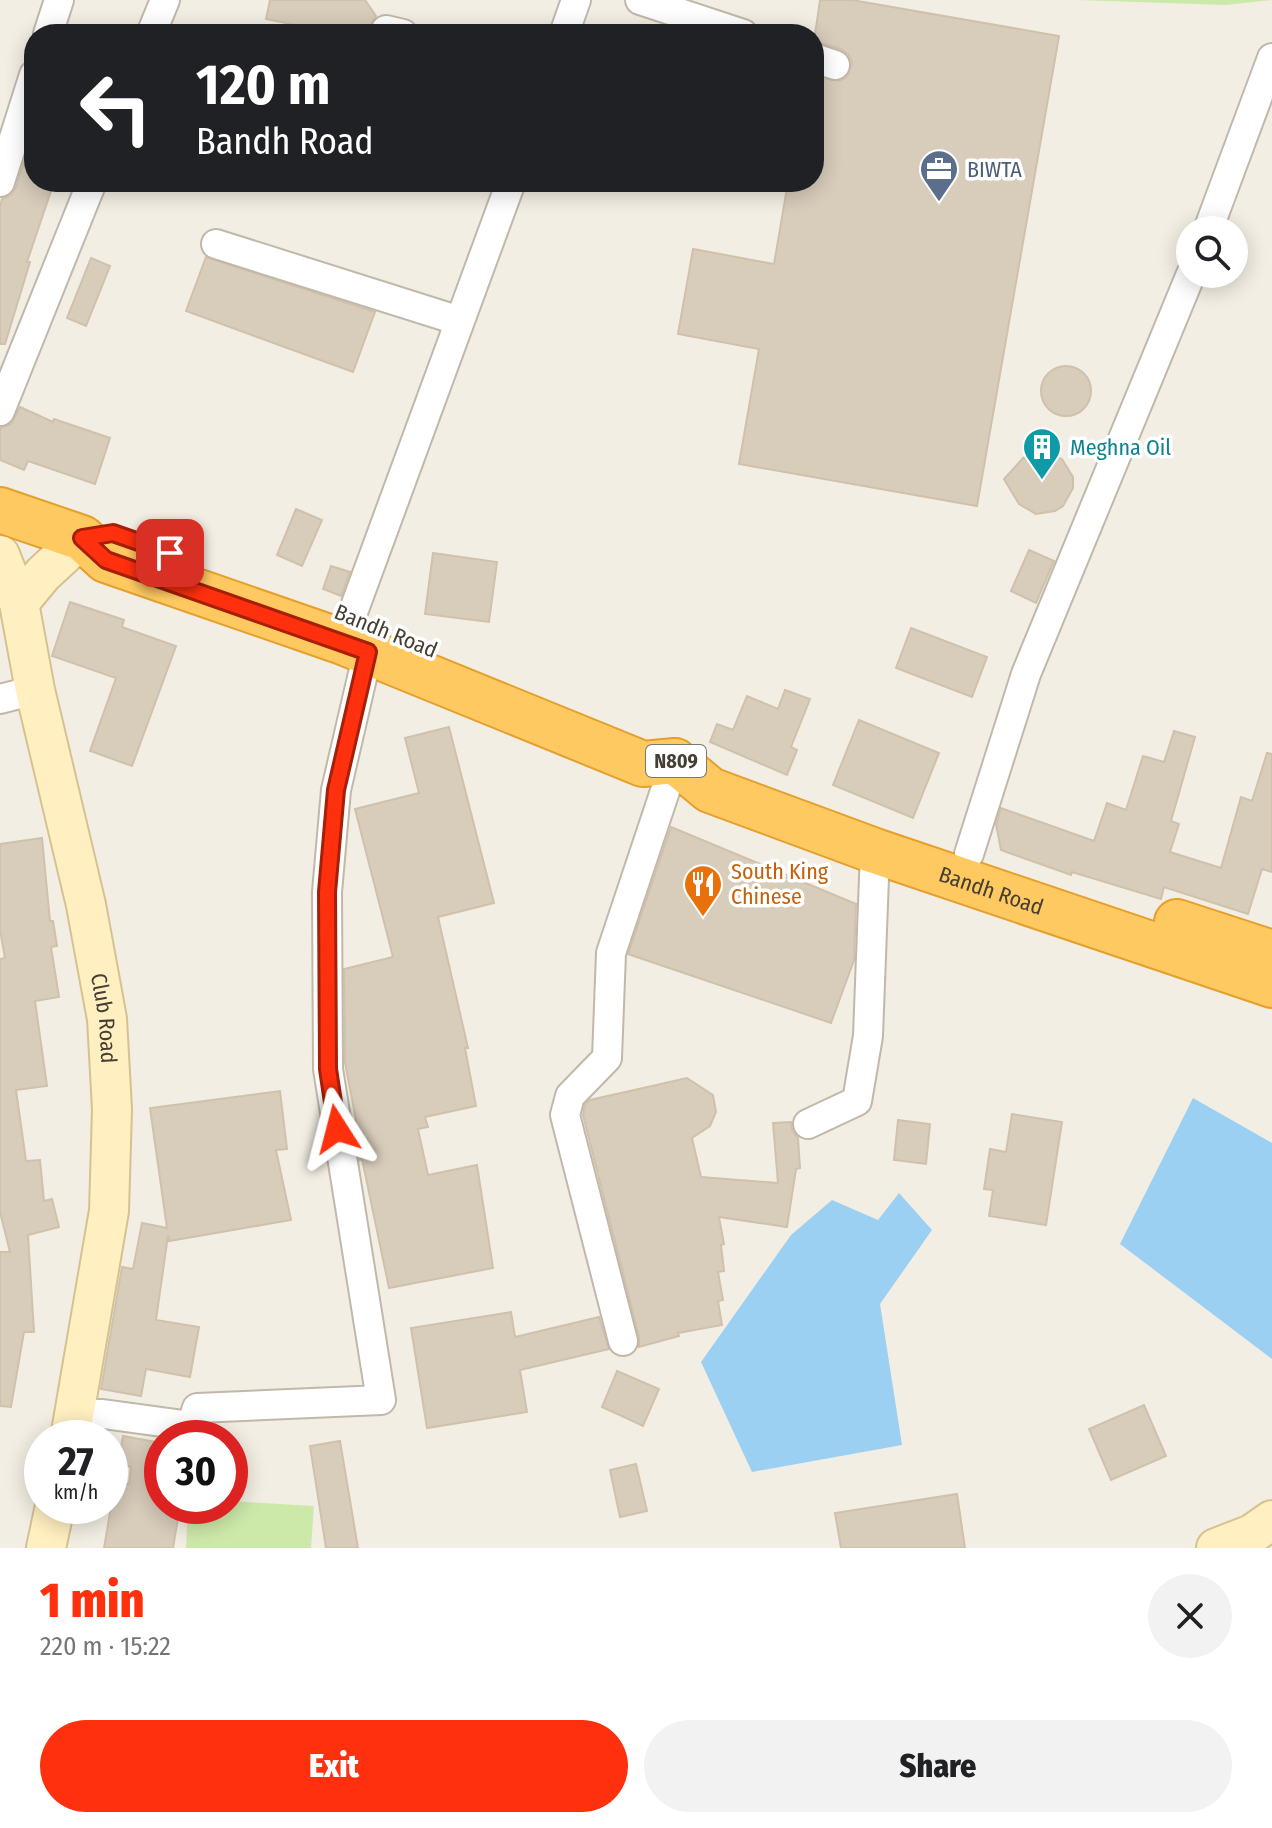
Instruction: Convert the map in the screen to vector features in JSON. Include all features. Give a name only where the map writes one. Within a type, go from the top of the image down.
[{"type":"highway","name":"Bandh Road","points":[[0,510],[82,538],[106,560],[360,633],[643,764],[675,761],[723,763],[969,854],[1270,954]]},
{"type":"highway","name":"Bandh Road","points":[[675,761],[710,790],[875,851],[1270,954]]},
{"type":"street","points":[[51,24],[59,0]]},
{"type":"street","points":[[155,24],[165,0]]},
{"type":"street","points":[[568,24],[576,0]]},
{"type":"street","points":[[640,0],[713,24]]},
{"type":"street","points":[[1213,216],[1272,58]]},
{"type":"street","points":[[0,182],[24,106]]},
{"type":"street","points":[[0,411],[88,192]]},
{"type":"street","points":[[88,1420],[103,1414],[191,1426],[197,1408],[381,1400],[328,1069],[327,892],[334,805],[360,633],[460,321],[507,192]]},
{"type":"street","points":[[216,244],[460,321]]},
{"type":"street","points":[[969,854],[1026,674],[1185,288]]},
{"type":"street","points":[[19,603],[43,574],[82,538]]},
{"type":"street","name":"Club Road","points":[[0,555],[19,603],[18,694],[86,905],[107,1019],[112,1109],[109,1211],[73,1420]]},
{"type":"street","points":[[623,1341],[565,1115],[570,1096],[607,1058],[611,953],[675,761]]},
{"type":"street","points":[[808,1124],[857,1101],[868,1036],[875,851]]},
{"type":"street","points":[[46,1548],[51,1524]]},
{"type":"green space","points":[[1077,0],[1272,0],[1225,5]]},
{"type":"green space","points":[[248,1502],[314,1506],[311,1548],[186,1548],[187,1524],[248,1524]]},
{"type":"water","points":[[1193,1098],[1272,1143],[1272,1359],[1120,1244]]},
{"type":"water","points":[[899,1193],[932,1230],[880,1304],[902,1445],[752,1472],[701,1362],[791,1235],[832,1200],[878,1220]]},
{"type":"building","points":[[270,0],[365,0],[376,16],[371,24],[291,24],[266,19]]},
{"type":"building","points":[[820,0],[852,0],[1059,36],[977,506],[739,464],[759,349],[678,334],[693,249],[774,264],[786,192],[824,192],[824,78],[839,81],[847,77],[852,62],[841,49],[824,44],[824,24],[816,24]]},
{"type":"building","points":[[24,162],[24,192],[51,192],[27,262],[30,262],[5,344],[0,344],[0,206],[2,199],[11,195]]},
{"type":"building","points":[[206,257],[375,312],[353,372],[186,311]]},
{"type":"building","points":[[91,258],[110,266],[86,326],[67,318]]},
{"type":"building","name":"Meghna Oil","points":[[1066,366],[1083,374],[1091,391],[1083,408],[1066,416],[1049,408],[1041,391],[1049,374]]},
{"type":"building","points":[[20,407],[53,422],[54,419],[110,438],[95,484],[28,461],[24,470],[0,460],[0,428],[11,424]]},
{"type":"building","name":"Meghna Oil","points":[[1043,452],[1062,459],[1073,477],[1073,488],[1063,506],[1055,511],[1036,514],[1019,504],[1004,479],[1023,458]]},
{"type":"building","points":[[296,509],[322,520],[302,566],[277,555]]},
{"type":"building","points":[[1029,550],[1054,561],[1036,603],[1011,591]]},
{"type":"building","points":[[433,553],[497,562],[489,622],[425,614]]},
{"type":"building","points":[[331,566],[350,572],[341,596],[323,589]]},
{"type":"building","points":[[70,602],[124,620],[122,627],[176,646],[132,766],[90,751],[116,678],[52,656]]},
{"type":"building","points":[[911,628],[987,657],[972,697],[896,668]]},
{"type":"building","points":[[785,690],[810,699],[791,747],[797,750],[787,775],[710,742],[717,724],[733,730],[747,696],[778,709]]},
{"type":"building","points":[[859,720],[939,753],[913,818],[833,785]]},
{"type":"building","points":[[449,727],[494,903],[438,917],[468,1048],[465,1048],[476,1106],[425,1117],[428,1127],[418,1129],[428,1175],[477,1165],[493,1268],[389,1288],[360,1160],[345,1063],[344,969],[393,957],[355,809],[419,793],[405,738]]},
{"type":"building","points":[[1174,731],[1195,737],[1171,821],[1179,824],[1170,852],[1221,868],[1241,797],[1252,801],[1267,753],[1272,754],[1272,872],[1262,869],[1248,914],[1164,887],[1161,899],[1072,872],[1071,875],[1001,850],[996,824],[1001,808],[1094,841],[1107,803],[1126,810],[1143,756],[1164,762]]},
{"type":"building","points":[[671,827],[856,904],[854,960],[831,1023],[628,954]]},
{"type":"building","points":[[42,838],[50,921],[53,921],[57,946],[51,947],[59,997],[35,1001],[47,1086],[16,1090],[26,1161],[40,1160],[44,1201],[52,1199],[59,1227],[28,1235],[34,1332],[24,1332],[11,1407],[0,1406],[0,1252],[10,1252],[0,1212],[0,959],[5,958],[0,930],[0,844]]},
{"type":"building","points":[[687,1078],[713,1095],[716,1112],[710,1126],[692,1138],[701,1177],[778,1183],[773,1123],[791,1122],[798,1138],[800,1168],[796,1169],[787,1227],[719,1217],[724,1244],[721,1245],[724,1271],[718,1272],[723,1300],[718,1301],[722,1325],[678,1333],[679,1336],[639,1347],[583,1115],[585,1105],[590,1100]]},
{"type":"building","points":[[280,1091],[287,1149],[276,1150],[291,1220],[169,1241],[168,1235],[156,1320],[199,1327],[190,1377],[146,1369],[141,1396],[101,1389],[122,1267],[133,1269],[142,1223],[167,1228],[150,1108]]},
{"type":"building","points":[[1012,1114],[1062,1122],[1046,1225],[989,1216],[993,1190],[984,1189],[990,1149],[1006,1152]]},
{"type":"building","points":[[898,1120],[930,1124],[926,1164],[894,1160]]},
{"type":"building","points":[[511,1312],[515,1337],[599,1317],[609,1349],[520,1370],[527,1412],[427,1428],[411,1328]]},
{"type":"building","points":[[617,1371],[659,1389],[643,1426],[602,1407]]},
{"type":"building","points":[[1144,1405],[1166,1456],[1111,1480],[1089,1429]]},
{"type":"building","points":[[128,1437],[144,1440],[144,1524],[177,1524],[173,1548],[104,1548],[108,1524],[128,1524],[131,1467],[128,1466]]},
{"type":"building","points":[[340,1441],[358,1548],[326,1548],[310,1446]]},
{"type":"building","points":[[636,1464],[647,1511],[620,1517],[610,1470]]},
{"type":"building","points":[[957,1494],[965,1548],[841,1548],[835,1513]]},
{"type":"place","name":"BIWTA","points":[[939,203]]},
{"type":"place","name":"Meghna Oil","points":[[1042,481]]},
{"type":"place","name":"South King Chinese","points":[[703,918]]},
{"type":"route","points":[[170,553],[113,533],[82,538],[106,560],[368,652],[336,790],[327,892],[328,1069],[337,1129]]}]
